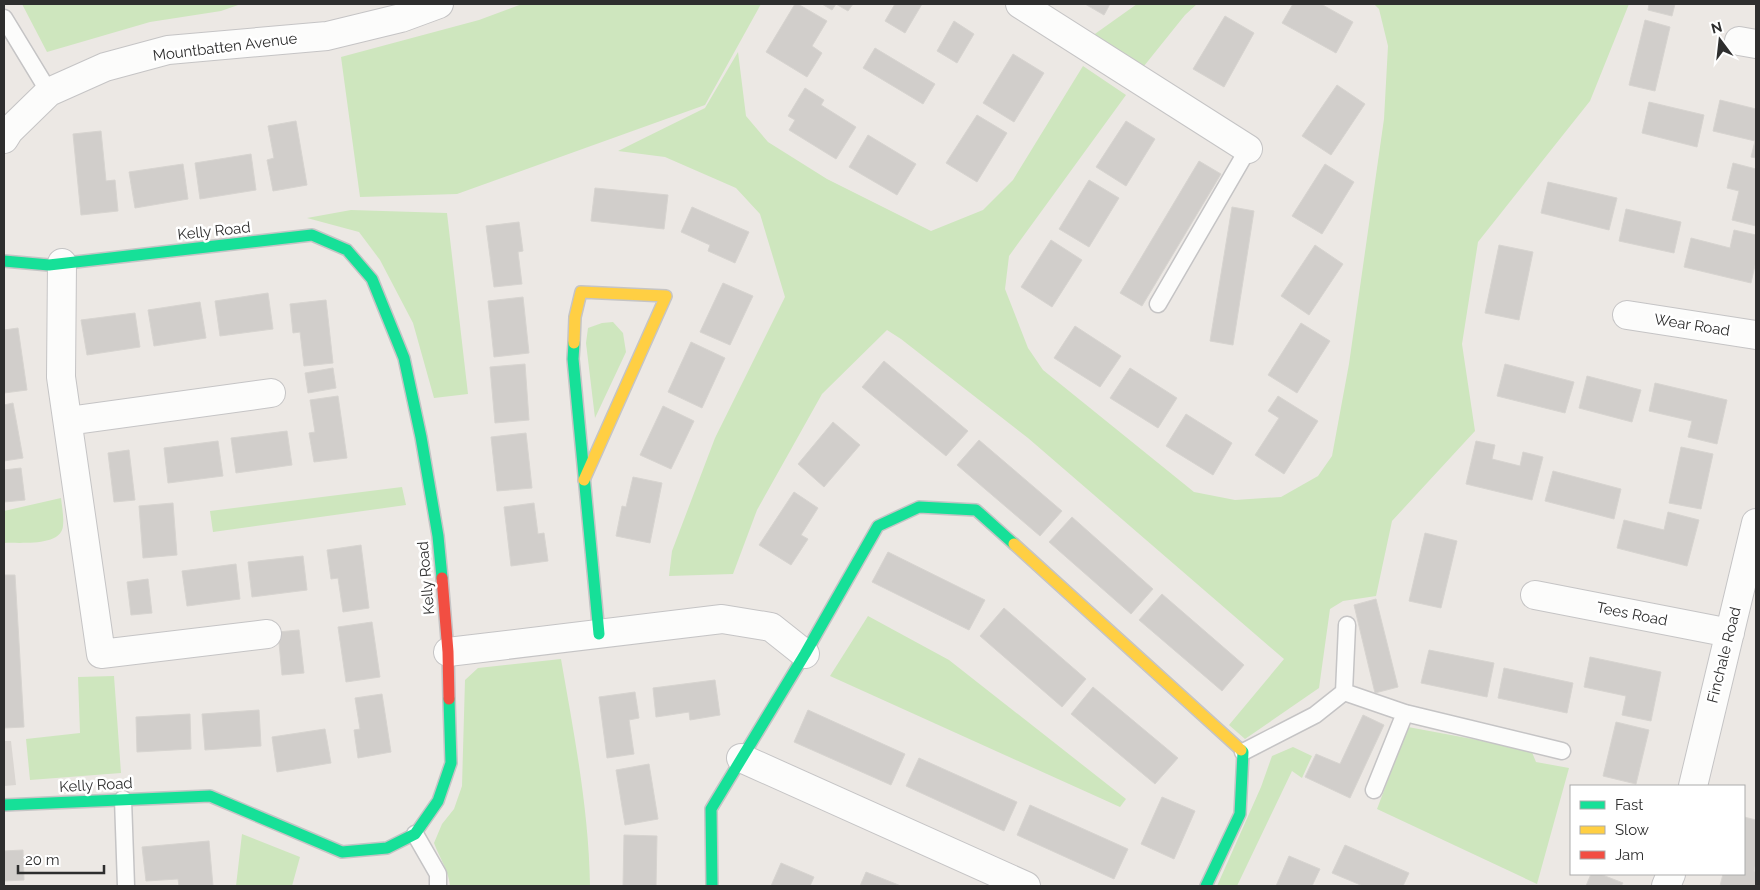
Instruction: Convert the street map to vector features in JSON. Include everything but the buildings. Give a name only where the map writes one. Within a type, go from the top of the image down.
[{"type":"street","name":"Mountbatten Avenue","points":[[4,138],[49,92],[105,67],[168,50],[327,36],[401,18],[439,4]]},
{"type":"street","points":[[1020,4],[1248,149]]},
{"type":"street","name":"Kelly Road","points":[[4,261],[49,265],[312,236],[347,250],[372,279],[404,358],[421,437],[438,536],[448,652],[451,763],[438,801],[415,834],[387,848],[342,852],[210,796],[123,798],[4,806]]},
{"type":"street","points":[[62,263],[61,377],[101,654],[266,634]]},
{"type":"street","points":[[584,480],[666,296],[581,292],[575,317],[573,359],[584,480],[599,634]]},
{"type":"street","name":"Wear Road","points":[[1627,315],[1756,335]]},
{"type":"street","points":[[68,421],[271,393]]},
{"type":"street","points":[[712,886],[711,809],[805,654],[878,526],[919,507],[976,510],[1243,752],[1240,814],[1206,886]]},
{"type":"street","name":"Finchale Road","points":[[1693,785],[1756,523]]},
{"type":"street","name":"Tees Road","points":[[1535,595],[1730,633]]},
{"type":"street","points":[[448,652],[722,619],[771,628],[805,654]]},
{"type":"street","points":[[741,758],[1026,886]]},
{"type":"lane","points":[[4,18],[49,92]]},
{"type":"lane","points":[[1158,304],[1248,149]]},
{"type":"lane","points":[[1243,752],[1315,715],[1344,692],[1347,625]]},
{"type":"lane","points":[[1344,692],[1405,714],[1562,751]]},
{"type":"lane","points":[[1374,790],[1405,714]]},
{"type":"lane","points":[[123,798],[126,886]]},
{"type":"lane","points":[[415,834],[438,874],[438,886]]},
{"type":"green space","points":[[22,4],[241,4],[221,11],[150,22],[47,52]]},
{"type":"green space","points":[[522,4],[761,4],[705,105],[457,194],[360,197],[341,57],[479,20]]},
{"type":"green space","points":[[1137,4],[1197,4],[1185,15],[1144,66],[1092,36]]},
{"type":"green space","points":[[1374,4],[1629,4],[1590,101],[1478,242],[1462,344],[1475,431],[1392,521],[1376,596],[1343,601],[1330,609],[1319,688],[1245,739],[1229,725],[1284,659],[1028,438],[887,330],[822,394],[757,510],[733,574],[669,576],[672,551],[715,438],[785,297],[760,214],[736,188],[665,157],[618,151],[705,108],[738,52],[746,116],[768,142],[827,179],[931,231],[983,210],[1013,180],[1083,66],[1126,95],[1009,256],[1005,289],[1028,348],[1043,370],[1194,492],[1235,500],[1281,497],[1318,476],[1332,456],[1349,364],[1384,119],[1388,46],[1379,9]]},
{"type":"green space","points":[[351,210],[447,213],[468,394],[434,398],[413,323],[380,260],[359,232],[307,218]]},
{"type":"green space","points":[[613,322],[623,333],[626,352],[595,418],[586,343],[588,328],[602,323]]},
{"type":"green space","points":[[402,487],[406,505],[213,532],[210,511]]},
{"type":"green space","points":[[61,498],[63,526],[61,533],[48,540],[39,542],[4,543],[4,511]]},
{"type":"green space","points":[[868,616],[949,660],[1126,799],[1120,807],[830,676]]},
{"type":"green space","points":[[561,659],[584,801],[590,886],[450,886],[446,869],[434,843],[442,824],[454,809],[462,786],[465,680],[478,668]]},
{"type":"green space","points":[[114,676],[121,773],[30,780],[26,739],[80,733],[78,677]]},
{"type":"green space","points":[[1408,727],[1531,750],[1536,762],[1569,768],[1537,884],[1377,809]]},
{"type":"green space","points":[[1293,747],[1312,756],[1302,778],[1292,771],[1237,886],[1217,886],[1261,787],[1272,756]]},
{"type":"green space","points":[[242,834],[300,857],[292,886],[236,886]]},
{"type":"shaded area","points":[[4,741],[11,741],[16,785],[4,786]]},
{"type":"traffic: fast","points":[[4,261],[49,265],[312,235],[347,250],[372,279],[404,358],[421,437],[438,536],[442,578]]},
{"type":"traffic: fast","points":[[574,343],[573,359],[599,634]]},
{"type":"traffic: fast","points":[[712,886],[711,809],[805,654],[878,526],[919,507],[976,510],[1014,544]]},
{"type":"traffic: fast","points":[[4,805],[210,796],[342,852],[387,848],[415,834],[438,801],[451,763],[449,699]]},
{"type":"traffic: fast","points":[[1206,886],[1240,814],[1243,752],[1241,750]]},
{"type":"traffic: slow","points":[[574,343],[575,317],[581,292],[666,296],[584,480]]},
{"type":"traffic: slow","points":[[1014,544],[1241,750]]},
{"type":"traffic: jam","points":[[442,578],[448,652],[449,699]]}]
